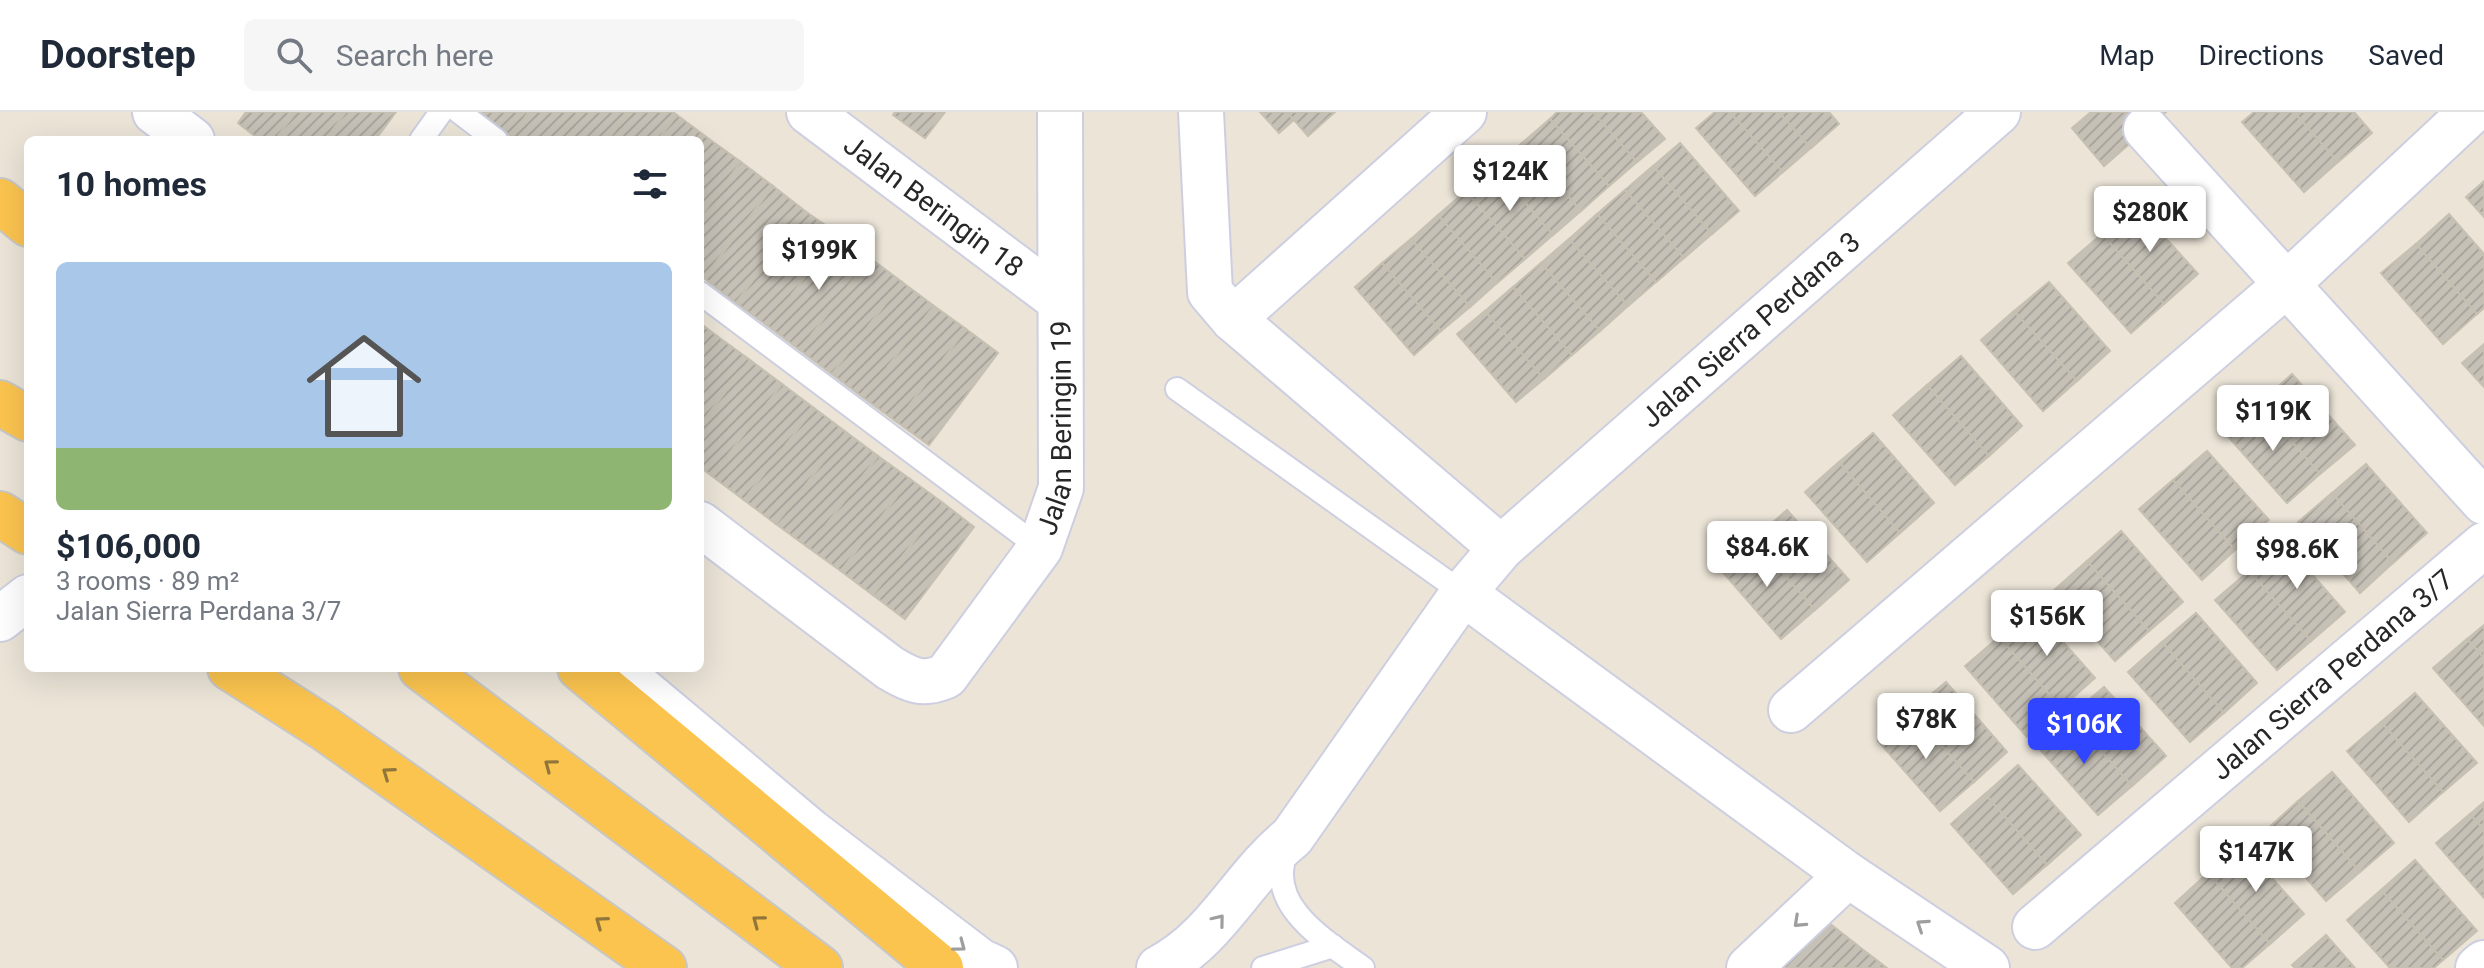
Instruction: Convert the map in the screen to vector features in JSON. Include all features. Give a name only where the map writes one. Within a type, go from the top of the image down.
[{"type":"highway","points":[[0,201],[24,221]]},
{"type":"highway","points":[[0,403],[24,417]]},
{"type":"highway","points":[[0,514],[24,529]]},
{"type":"highway","points":[[236,672],[324,728],[664,968]]},
{"type":"highway","points":[[426,672],[820,968]]},
{"type":"highway","points":[[585,672],[941,968]]},
{"type":"street","points":[[155,112],[187,136]]},
{"type":"street","name":"Jalan Beringin 18","points":[[809,112],[1058,299]]},
{"type":"street","name":"Jalan Beringin 19","points":[[704,527],[912,681],[929,683],[946,676],[1040,548],[1061,488],[1058,299],[1060,112]]},
{"type":"street","points":[[1201,112],[1210,292],[1233,319],[1501,548]]},
{"type":"street","points":[[1233,319],[1464,112]]},
{"type":"street","name":"Jalan Sierra Perdana 3","points":[[1159,968],[1193,948],[1269,855],[1292,837],[1463,593],[1501,548],[1998,112]]},
{"type":"street","points":[[1791,710],[2287,284],[2471,112]]},
{"type":"street","points":[[2146,129],[2484,502]]},
{"type":"street","name":"Jalan Sierra Perdana 3/7","points":[[2035,927],[2484,545]]},
{"type":"street","points":[[1463,593],[1848,875],[1987,968]]},
{"type":"street","points":[[0,619],[24,600]]},
{"type":"street","points":[[621,672],[810,831],[980,961],[995,968]]},
{"type":"street","points":[[1749,968],[1848,875]]},
{"type":"street","points":[[2478,968],[2484,963]]},
{"type":"lane","points":[[424,136],[441,112]]},
{"type":"lane","points":[[459,112],[491,136]]},
{"type":"lane","points":[[704,296],[1040,548]]},
{"type":"lane","points":[[1177,389],[1463,593]]},
{"type":"lane","points":[[1292,837],[1281,866],[1281,890],[1288,905],[1333,946],[1363,968]]},
{"type":"lane","points":[[1263,968],[1333,946]]},
{"type":"building","points":[[246,112],[296,112],[278,136],[255,136],[238,123]]},
{"type":"building","points":[[296,112],[346,112],[328,136],[278,136]]},
{"type":"building","points":[[346,112],[396,112],[378,136],[328,136]]},
{"type":"building","points":[[480,112],[529,112],[511,136]]},
{"type":"building","points":[[529,112],[579,112],[561,136],[511,136]]},
{"type":"building","points":[[579,112],[629,112],[611,136],[561,136]]},
{"type":"building","points":[[629,112],[673,112],[677,115],[661,136],[611,136]]},
{"type":"building","points":[[895,112],[945,112],[925,138],[893,115]]},
{"type":"building","points":[[1260,112],[1287,112],[1294,120],[1279,133]]},
{"type":"building","points":[[1287,112],[1335,112],[1308,136]]},
{"type":"building","points":[[1557,112],[1593,112],[1637,162],[1609,186],[1550,119]]},
{"type":"building","points":[[1593,112],[1641,112],[1665,139],[1637,162]]},
{"type":"building","points":[[1715,112],[1730,112],[1783,172],[1755,196],[1696,128]]},
{"type":"building","points":[[1730,112],[1779,112],[1811,148],[1783,172]]},
{"type":"building","points":[[1779,112],[1829,112],[1839,124],[1811,148]]},
{"type":"building","points":[[2091,112],[2166,112],[2104,166],[2072,128]]},
{"type":"building","points":[[2254,112],[2294,112],[2338,162],[2304,192],[2242,122]]},
{"type":"building","points":[[2294,112],[2354,112],[2372,133],[2338,162]]},
{"type":"building","points":[[677,115],[709,139],[704,145],[704,136],[661,136]]},
{"type":"building","points":[[1550,119],[1609,186],[1581,211],[1522,143]]},
{"type":"building","points":[[709,139],[741,162],[704,212],[704,145]]},
{"type":"building","points":[[1522,143],[1581,211],[1553,235],[1494,167]]},
{"type":"building","points":[[1680,143],[1739,211],[1712,234],[1653,166]]},
{"type":"building","points":[[741,162],[773,186],[704,278],[704,212]]},
{"type":"building","points":[[1653,166],[1712,234],[1684,258],[1625,190]]},
{"type":"building","points":[[1494,167],[1553,235],[1525,259],[1466,191]]},
{"type":"building","points":[[2484,181],[2484,217],[2466,197]]},
{"type":"building","points":[[773,186],[805,211],[736,303],[704,278]]},
{"type":"building","points":[[1625,190],[1684,258],[1656,282],[1597,214]]},
{"type":"building","points":[[1466,191],[1525,259],[1497,283],[1438,215]]},
{"type":"building","points":[[2136,205],[2198,274],[2164,304],[2102,234]]},
{"type":"building","points":[[805,211],[838,234],[768,326],[736,303]]},
{"type":"building","points":[[1597,214],[1656,282],[1628,306],[1569,239]]},
{"type":"building","points":[[2449,214],[2484,254],[2484,308],[2477,314],[2416,244]]},
{"type":"building","points":[[1438,215],[1497,283],[1470,307],[1411,239]]},
{"type":"building","points":[[838,234],[870,258],[800,350],[768,326]]},
{"type":"building","points":[[2102,234],[2164,304],[2131,333],[2068,263]]},
{"type":"building","points":[[1411,239],[1470,307],[1441,331],[1382,263]]},
{"type":"building","points":[[1569,239],[1628,306],[1600,331],[1541,263]]},
{"type":"building","points":[[2416,244],[2477,314],[2443,344],[2381,273]]},
{"type":"building","points":[[870,258],[902,282],[832,374],[800,350]]},
{"type":"building","points":[[1382,263],[1441,331],[1414,355],[1355,287]]},
{"type":"building","points":[[1541,263],[1600,331],[1572,355],[1513,287]]},
{"type":"building","points":[[902,282],[934,306],[864,398],[832,374]]},
{"type":"building","points":[[2049,282],[2110,351],[2077,381],[2014,311]]},
{"type":"building","points":[[1513,287],[1572,355],[1544,379],[1485,311]]},
{"type":"building","points":[[934,306],[966,329],[897,422],[864,398]]},
{"type":"building","points":[[1485,311],[1544,379],[1516,402],[1457,334]]},
{"type":"building","points":[[2014,311],[2077,381],[2043,411],[1981,340]]},
{"type":"building","points":[[704,326],[717,336],[704,354]]},
{"type":"building","points":[[966,329],[998,353],[929,445],[897,422]]},
{"type":"building","points":[[717,336],[750,360],[704,420],[704,354]]},
{"type":"building","points":[[2484,344],[2484,387],[2462,363]]},
{"type":"building","points":[[1961,356],[2022,426],[1989,456],[1927,385]]},
{"type":"building","points":[[750,360],[782,384],[712,476],[704,470],[704,420]]},
{"type":"building","points":[[2292,374],[2355,445],[2320,474],[2259,404]]},
{"type":"building","points":[[782,384],[814,408],[744,500],[712,476]]},
{"type":"building","points":[[1927,385],[1989,456],[1955,485],[1893,415]]},
{"type":"building","points":[[2259,404],[2320,474],[2287,503],[2225,433]]},
{"type":"building","points":[[814,408],[846,432],[776,524],[744,500]]},
{"type":"building","points":[[846,432],[878,456],[809,548],[776,524]]},
{"type":"building","points":[[1873,433],[1934,503],[1900,533],[1839,462]]},
{"type":"building","points":[[2207,451],[2269,520],[2235,550],[2173,480]]},
{"type":"building","points":[[878,456],[910,479],[841,571],[809,548]]},
{"type":"building","points":[[1839,462],[1900,533],[1867,562],[1805,492]]},
{"type":"building","points":[[2366,464],[2427,533],[2393,563],[2332,493]]},
{"type":"building","points":[[910,479],[943,503],[873,595],[841,571]]},
{"type":"building","points":[[2173,480],[2235,550],[2202,580],[2139,509]]},
{"type":"building","points":[[2332,493],[2393,563],[2360,593],[2298,522]]},
{"type":"building","points":[[943,503],[974,527],[905,619],[873,595]]},
{"type":"building","points":[[1787,510],[1849,580],[1815,610],[1753,539]]},
{"type":"building","points":[[2121,531],[2183,602],[2149,631],[2087,561]]},
{"type":"building","points":[[1753,539],[1815,610],[1781,639],[1720,569]]},
{"type":"building","points":[[2283,541],[2345,612],[2311,641],[2249,571]]},
{"type":"building","points":[[2087,561],[2149,631],[2115,661],[2053,591]]},
{"type":"building","points":[[2249,571],[2311,641],[2277,670],[2215,600]]},
{"type":"building","points":[[2033,608],[2095,678],[2061,708],[1999,637]]},
{"type":"building","points":[[2196,613],[2257,683],[2224,713],[2162,642]]},
{"type":"building","points":[[2484,625],[2484,658],[2467,639]]},
{"type":"building","points":[[1999,637],[2061,708],[2027,737],[1965,666]]},
{"type":"building","points":[[2467,639],[2484,658],[2484,726],[2433,668]]},
{"type":"building","points":[[2162,642],[2224,713],[2190,742],[2128,672]]},
{"type":"building","points":[[1946,682],[2007,752],[1974,782],[1911,711]]},
{"type":"building","points":[[2104,687],[2166,756],[2132,786],[2070,716]]},
{"type":"building","points":[[2415,693],[2477,763],[2443,792],[2381,722]]},
{"type":"building","points":[[1911,711],[1974,782],[1940,811],[1878,741]]},
{"type":"building","points":[[2070,716],[2132,786],[2098,815],[2036,745]]},
{"type":"building","points":[[2381,722],[2443,792],[2409,822],[2347,751]]},
{"type":"building","points":[[2018,765],[2081,835],[2047,865],[1985,794]]},
{"type":"building","points":[[2332,772],[2394,843],[2360,872],[2298,801]]},
{"type":"building","points":[[1985,794],[2047,865],[2013,894],[1951,824]]},
{"type":"building","points":[[2298,801],[2360,872],[2326,901],[2265,831]]},
{"type":"building","points":[[2484,802],[2484,830],[2470,814]]},
{"type":"building","points":[[2470,814],[2484,830],[2484,898],[2436,843]]},
{"type":"building","points":[[2242,844],[2304,914],[2270,944],[2208,873]]},
{"type":"building","points":[[2415,860],[2477,931],[2443,960],[2381,890]]},
{"type":"building","points":[[2208,873],[2270,944],[2242,968],[2232,968],[2175,903]]},
{"type":"building","points":[[2381,890],[2443,960],[2434,968],[2390,968],[2347,920]]},
{"type":"building","points":[[1824,919],[1857,945],[1839,968],[1771,968]]},
{"type":"building","points":[[2326,935],[2355,968],[2295,968],[2292,965]]},
{"type":"building","points":[[1857,945],[1887,968],[1839,968]]}]
